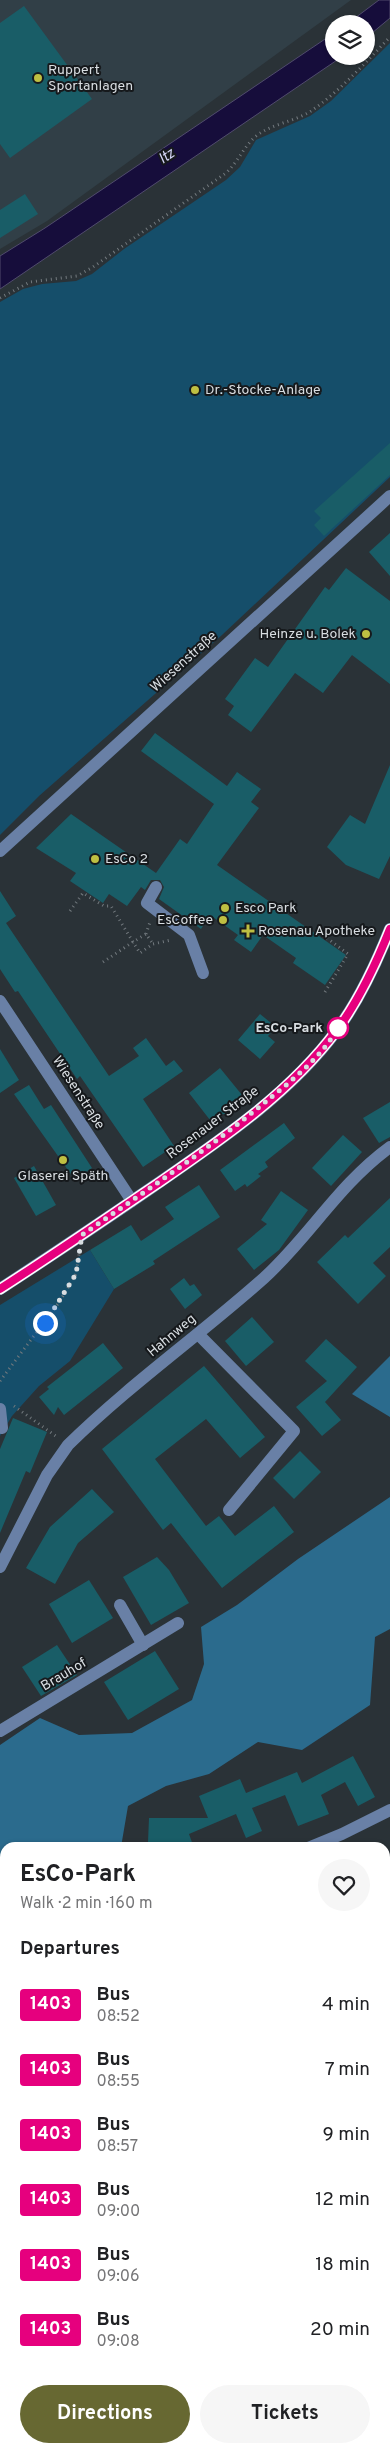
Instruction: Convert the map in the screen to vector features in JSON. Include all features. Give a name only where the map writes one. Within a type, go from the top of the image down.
[{"type":"street","name":"Wiesenstraße","points":[[0,851],[390,496]]},
{"type":"street","points":[[156,887],[147,903],[189,935],[203,973]]},
{"type":"street","name":"Rosenauer Straße","points":[[0,1289],[212,1146],[291,1081],[312,1061],[338,1029],[367,981],[390,929]]},
{"type":"street","name":"Wiesenstraße","points":[[0,1001],[132,1201]]},
{"type":"street","name":"Hahnweg","points":[[0,1567],[46,1476],[68,1445],[264,1277],[302,1240],[336,1195],[361,1170],[390,1147]]},
{"type":"street","points":[[198,1334],[294,1431],[228,1510]]},
{"type":"street","points":[[2,1428],[4,1405]]},
{"type":"street","points":[[120,1605],[142,1645]]},
{"type":"street","name":"Brauhof","points":[[0,1731],[178,1624]]},
{"type":"street","points":[[323,1842],[390,1810]]},
{"type":"path","points":[[0,298],[30,282],[76,276],[94,267],[226,173],[237,164],[245,147],[256,136],[309,113],[330,96],[390,37]]},
{"type":"path","points":[[70,911],[83,892],[104,906],[111,906],[140,953],[153,944],[189,935]]},
{"type":"path","points":[[325,992],[348,954],[327,938],[332,928]]},
{"type":"path","points":[[103,962],[146,934],[153,944]]},
{"type":"path","points":[[0,1381],[37,1334],[76,1274],[82,1235]]},
{"type":"path","points":[[4,1405],[68,1445]]},
{"type":"shaded area","points":[[0,0],[351,0],[330,15],[325,15],[325,19],[47,221],[0,249]]},
{"type":"shaded area","name":"Dr.-Stocke-Anlage","points":[[390,43],[390,477],[222,635],[39,796],[0,835],[0,302],[23,289],[42,284],[76,281],[92,274],[124,249],[226,180],[240,167],[256,140],[310,116],[331,101],[368,65],[375,65],[375,58]]},
{"type":"shaded area","points":[[90,1250],[114,1289],[70,1361],[39,1386],[12,1416],[0,1436],[0,1305]]},
{"type":"shaded area","points":[[390,1356],[390,1417],[352,1394]]},
{"type":"shaded area","points":[[390,1497],[390,1629],[375,1637],[370,1705],[302,1750],[258,1742],[209,1774],[166,1786],[128,1806],[122,1842],[0,1842],[0,1745],[40,1718],[79,1735],[132,1733],[192,1700],[204,1664],[201,1627],[237,1605],[298,1559]]},
{"type":"water","points":[[379,0],[390,0],[390,18],[375,30],[375,15],[359,15]]},
{"type":"water","name":"Itz","points":[[325,39],[325,65],[330,65],[0,289],[0,256],[45,228]]},
{"type":"building","name":"Ruppert Sportanlagen","points":[[24,6],[92,99],[10,158],[0,144],[0,23]]},
{"type":"building","points":[[25,194],[38,214],[0,238],[0,210]]},
{"type":"building","points":[[390,443],[390,475],[324,536],[314,525],[321,518],[314,511]]},
{"type":"building","points":[[390,533],[390,576],[369,552]]},
{"type":"building","points":[[346,568],[390,601],[390,684],[352,655],[323,693],[295,673],[251,732],[228,715],[234,706],[225,699],[255,658],[268,667],[325,587],[329,590]]},
{"type":"building","points":[[155,733],[227,786],[237,772],[261,789],[251,802],[259,808],[217,865],[346,955],[325,985],[293,963],[296,958],[263,935],[251,952],[234,940],[238,935],[210,915],[201,929],[159,899],[164,887],[160,880],[151,880],[145,890],[141,887],[127,906],[109,894],[103,903],[70,881],[76,873],[36,848],[71,814],[156,873],[180,839],[187,844],[214,804],[141,751]]},
{"type":"building","points":[[390,765],[390,856],[379,879],[346,865],[327,847],[350,815],[365,824]]},
{"type":"building","points":[[0,891],[16,916],[6,923],[109,1076],[139,1056],[133,1048],[146,1038],[166,1066],[174,1060],[183,1071],[143,1099],[174,1146],[143,1167],[80,1076],[77,1079],[18,991],[15,992],[0,969]]},
{"type":"building","points":[[260,1014],[276,1027],[268,1036],[275,1042],[260,1059],[238,1040]]},
{"type":"building","points":[[0,1049],[19,1080],[0,1093]]},
{"type":"building","points":[[220,1068],[242,1095],[232,1103],[232,1109],[225,1114],[216,1115],[210,1120],[189,1093]]},
{"type":"building","points":[[29,1085],[44,1109],[51,1105],[92,1168],[75,1180],[14,1094]]},
{"type":"building","points":[[390,1102],[390,1137],[379,1143],[363,1118]]},
{"type":"building","points":[[284,1123],[295,1138],[265,1162],[268,1167],[258,1174],[261,1176],[247,1187],[245,1184],[235,1191],[220,1170]]},
{"type":"building","points":[[343,1135],[362,1152],[331,1186],[312,1168]]},
{"type":"building","points":[[34,1166],[56,1205],[36,1216],[14,1178]]},
{"type":"building","points":[[199,1185],[220,1217],[153,1261],[155,1264],[114,1289],[90,1250],[131,1225],[141,1241],[174,1219],[165,1207]]},
{"type":"building","points":[[281,1191],[308,1210],[279,1250],[254,1270],[237,1249],[267,1224],[261,1220]]},
{"type":"building","points":[[390,1198],[390,1247],[373,1263],[386,1276],[358,1304],[317,1262],[345,1235],[348,1238]]},
{"type":"building","points":[[184,1278],[190,1286],[194,1284],[202,1295],[185,1309],[170,1289]]},
{"type":"building","points":[[252,1317],[274,1342],[246,1366],[225,1341]]},
{"type":"building","points":[[326,1339],[357,1367],[325,1402],[341,1420],[322,1436],[296,1407],[327,1381],[305,1361]]},
{"type":"building","points":[[103,1343],[123,1368],[64,1415],[58,1407],[54,1415],[39,1397],[49,1389],[47,1387]]},
{"type":"building","points":[[204,1366],[265,1437],[240,1458],[206,1419],[155,1459],[206,1526],[219,1516],[235,1536],[274,1506],[294,1532],[222,1588],[171,1523],[163,1530],[102,1449]]},
{"type":"building","points":[[13,1418],[47,1432],[30,1473],[26,1471],[0,1533],[0,1449]]},
{"type":"building","points":[[300,1451],[321,1472],[294,1499],[273,1478]]},
{"type":"building","points":[[92,1489],[114,1512],[78,1543],[55,1584],[26,1568],[50,1527]]},
{"type":"building","points":[[157,1557],[169,1570],[189,1603],[151,1625],[123,1577]]},
{"type":"building","points":[[89,1580],[113,1618],[72,1643],[49,1604]]},
{"type":"building","points":[[57,1645],[77,1675],[41,1696],[22,1667]]},
{"type":"building","points":[[155,1651],[179,1689],[128,1720],[104,1682]]},
{"type":"building","points":[[353,1756],[375,1797],[358,1806],[345,1782],[321,1795],[329,1814],[298,1826],[285,1795],[252,1808],[262,1831],[246,1838],[236,1814],[189,1834],[192,1842],[148,1842],[149,1818],[208,1818],[199,1796],[240,1779],[246,1793],[297,1772],[302,1783]]},
{"type":"bus line","name":"1403","points":[[0,1289],[212,1146],[291,1081],[312,1061],[338,1029],[367,981],[390,929]]},
{"type":"place","name":"Ruppert Sportanlagen","points":[[38,78]]},
{"type":"place","name":"Dr.-Stocke-Anlage","points":[[195,390]]},
{"type":"place","name":"Heinze u. Bolek","points":[[366,634]]},
{"type":"place","name":"EsCo 2","points":[[95,859]]},
{"type":"place","name":"Esco Park","points":[[225,908]]},
{"type":"place","name":"EsCoffee","points":[[223,920]]},
{"type":"place","name":"Rosenau Apotheke","points":[[248,931]]},
{"type":"place","name":"EsCo-Park","points":[[338,1028]]},
{"type":"place","name":"Glaserei Späth","points":[[63,1160]]},
{"type":"route","points":[[45,1323],[76,1274],[82,1235],[212,1146],[291,1081],[312,1061],[338,1028]]}]
